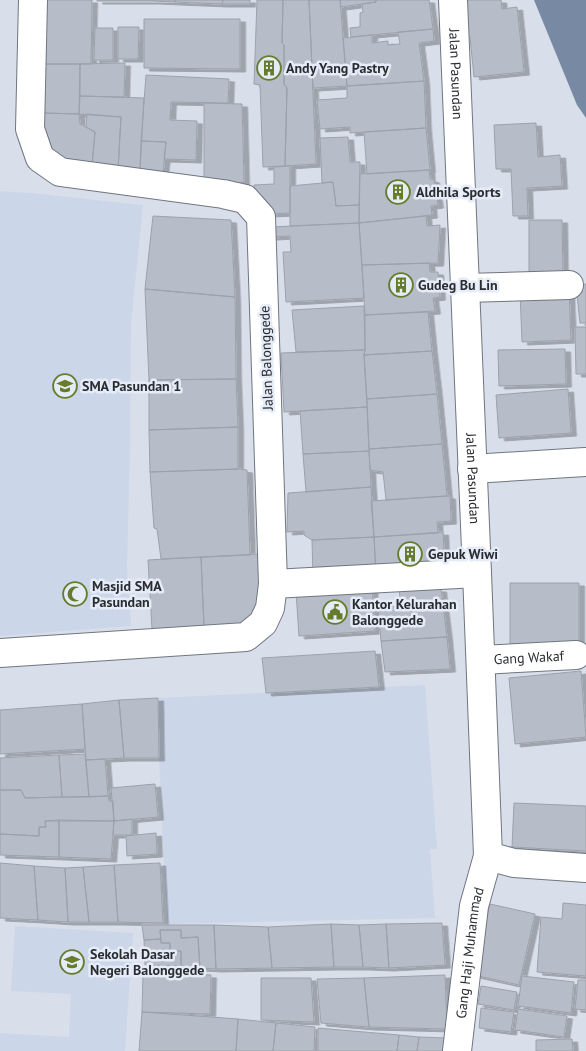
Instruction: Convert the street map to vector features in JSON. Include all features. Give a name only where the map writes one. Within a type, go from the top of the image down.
[{"type":"street","name":"Jalan Balonggede","points":[[0,653],[246,637],[263,623],[270,608],[273,584],[261,217],[245,199],[224,194],[60,172],[40,158],[30,130],[33,0]]},
{"type":"street","name":"Jalan Pasundan","points":[[454,0],[488,856]]},
{"type":"street","points":[[465,288],[569,286]]},
{"type":"street","points":[[472,469],[585,462]]},
{"type":"street","points":[[273,584],[477,573]]},
{"type":"street","name":"Gang Wakaf","points":[[481,660],[576,655]]},
{"type":"street","points":[[488,856],[514,863],[586,868]]},
{"type":"street","name":"Gang Haji Muhammad","points":[[457,1051],[474,906],[488,856]]},
{"type":"shaded area","points":[[534,0],[586,0],[586,118],[577,105]]},
{"type":"shaded area","name":"SMA Pasundan 1","points":[[0,191],[143,205],[131,324],[127,569],[131,626],[0,636]]},
{"type":"shaded area","points":[[425,685],[437,849],[430,849],[435,918],[167,924],[158,698]]},
{"type":"shaded area","name":"Sekolah Dasar Negeri Balonggede","points":[[15,926],[133,933],[125,1051],[0,1051],[0,1033],[69,1037],[71,994],[11,991]]},
{"type":"building","points":[[46,0],[92,0],[91,64],[44,64]]},
{"type":"building","points":[[128,0],[128,1],[97,1]]},
{"type":"building","points":[[153,0],[153,1],[128,1]]},
{"type":"building","points":[[175,0],[175,2],[153,1]]},
{"type":"building","points":[[175,0],[223,0],[222,4],[175,2]]},
{"type":"building","points":[[223,0],[250,0],[250,4],[222,4]]},
{"type":"building","name":"Andy Yang Pastry","points":[[257,0],[283,0],[282,43],[284,45],[284,84],[287,88],[285,166],[263,167],[260,85],[254,84]]},
{"type":"building","points":[[283,0],[309,0],[316,164],[285,166],[287,88],[284,84],[284,45],[282,43]]},
{"type":"building","points":[[309,0],[340,0],[347,86],[313,88]]},
{"type":"building","points":[[340,0],[376,0],[376,2],[341,7]]},
{"type":"building","points":[[376,0],[429,0],[433,29],[351,37],[350,28],[360,27],[360,13],[363,12],[362,4],[376,2]]},
{"type":"building","points":[[501,0],[502,9],[517,7],[524,72],[474,77],[470,37],[466,37],[462,1]]},
{"type":"building","points":[[144,19],[240,19],[240,69],[144,68]]},
{"type":"building","points":[[118,27],[139,27],[138,59],[118,59]]},
{"type":"building","points":[[95,28],[113,28],[113,60],[94,60]]},
{"type":"building","points":[[433,29],[434,41],[419,43],[424,81],[347,86],[343,38],[372,35],[372,43],[388,41],[388,45],[400,44],[398,32]]},
{"type":"building","points":[[125,63],[124,97],[80,96],[80,64]]},
{"type":"building","points":[[44,64],[80,64],[79,114],[44,113]]},
{"type":"building","points":[[146,75],[229,79],[228,103],[171,102],[170,120],[197,121],[196,160],[164,159],[166,142],[141,141]]},
{"type":"building","points":[[424,81],[426,128],[350,133],[350,127],[320,129],[317,100],[347,98],[347,86]]},
{"type":"building","points":[[80,96],[144,98],[140,172],[118,170],[121,117],[79,114]]},
{"type":"building","points":[[204,103],[242,104],[244,182],[236,183],[204,179]]},
{"type":"building","points":[[44,113],[79,114],[80,124],[95,132],[92,166],[67,163],[53,154],[45,138]]},
{"type":"building","points":[[87,114],[121,117],[118,170],[92,166],[95,132],[86,127]]},
{"type":"building","points":[[536,123],[538,157],[560,155],[562,186],[527,188],[528,216],[513,216],[511,169],[496,169],[494,125]]},
{"type":"building","points":[[426,128],[430,170],[367,174],[364,132]]},
{"type":"building","points":[[348,137],[350,162],[360,162],[359,205],[336,206],[333,182],[322,183],[320,138]]},
{"type":"building","points":[[141,141],[166,142],[163,174],[140,172]]},
{"type":"building","points":[[290,166],[290,213],[267,214],[256,198],[254,185],[274,184],[274,167]]},
{"type":"building","name":"Aldhila Sports","points":[[429,170],[430,179],[434,180],[438,205],[431,206],[432,215],[359,223],[360,174]]},
{"type":"building","points":[[333,182],[336,206],[359,205],[359,223],[290,226],[290,186]]},
{"type":"building","points":[[153,216],[231,220],[235,297],[145,289]]},
{"type":"building","points":[[426,216],[427,226],[440,225],[438,263],[362,265],[359,223]]},
{"type":"building","points":[[529,220],[562,220],[563,281],[529,281]]},
{"type":"building","points":[[359,223],[364,298],[286,302],[283,252],[291,252],[290,236],[271,237],[270,227]]},
{"type":"building","name":"Gudeg Bu Lin","points":[[429,263],[430,272],[438,272],[440,297],[433,298],[435,311],[365,315],[362,265]]},
{"type":"building","points":[[586,284],[586,323],[580,323],[576,285]]},
{"type":"building","points":[[145,289],[235,297],[236,379],[149,380]]},
{"type":"building","points":[[569,291],[571,340],[522,342],[520,292]]},
{"type":"building","points":[[364,306],[365,350],[296,352],[292,310]]},
{"type":"building","points":[[428,312],[432,351],[364,355],[365,315]]},
{"type":"building","points":[[575,327],[586,327],[586,374],[576,374]]},
{"type":"building","points":[[565,349],[566,384],[499,386],[498,350]]},
{"type":"building","points":[[365,350],[367,407],[284,412],[281,353]]},
{"type":"building","points":[[432,351],[437,394],[367,399],[364,355]]},
{"type":"building","points":[[236,379],[238,427],[149,430],[149,380]]},
{"type":"building","points":[[568,389],[571,433],[499,438],[496,395]]},
{"type":"building","points":[[437,394],[442,444],[369,449],[367,399]]},
{"type":"building","points":[[367,407],[369,451],[303,454],[300,411]]},
{"type":"building","points":[[238,427],[238,469],[150,472],[149,430]]},
{"type":"building","points":[[442,444],[447,496],[386,500],[383,472],[370,470],[369,449]]},
{"type":"building","points":[[369,451],[371,487],[306,492],[303,454]]},
{"type":"building","points":[[247,470],[250,555],[161,559],[157,529],[154,528],[150,472]]},
{"type":"building","points":[[371,487],[374,537],[312,540],[304,535],[304,531],[287,532],[288,493]]},
{"type":"building","points":[[450,496],[451,521],[437,522],[438,533],[374,537],[371,501]]},
{"type":"building","name":"Gepuk Wiwi","points":[[443,532],[445,571],[376,575],[374,537]]},
{"type":"building","points":[[374,537],[376,575],[313,578],[312,540]]},
{"type":"building","points":[[260,554],[259,600],[253,614],[241,624],[204,627],[201,557]]},
{"type":"building","points":[[201,557],[204,627],[152,629],[148,560]]},
{"type":"building","points":[[510,583],[579,583],[579,650],[510,650]]},
{"type":"building","name":"Kantor Kelurahan Balonggede","points":[[372,587],[375,631],[299,636],[296,592]]},
{"type":"building","points":[[399,589],[441,589],[447,637],[381,641],[378,607],[401,606]]},
{"type":"building","points":[[447,637],[450,669],[385,672],[381,641]]},
{"type":"building","points":[[375,651],[379,687],[266,693],[262,658]]},
{"type":"building","points":[[581,671],[586,737],[515,744],[509,678]]},
{"type":"building","points":[[158,698],[159,758],[124,758],[119,700]]},
{"type":"building","points":[[119,700],[124,758],[86,760],[82,704]]},
{"type":"building","points":[[82,704],[85,749],[0,754],[0,710]]},
{"type":"building","points":[[85,754],[89,797],[62,797],[59,755]]},
{"type":"building","points":[[59,755],[62,797],[25,798],[21,790],[0,790],[0,758]]},
{"type":"building","points":[[105,759],[108,796],[89,797],[86,760]]},
{"type":"building","points":[[155,784],[158,817],[114,821],[111,788]]},
{"type":"building","points":[[0,790],[21,790],[25,798],[108,796],[109,801],[113,801],[114,821],[45,821],[46,827],[39,827],[39,836],[0,834]]},
{"type":"building","points":[[514,803],[586,806],[586,851],[512,847]]},
{"type":"building","points":[[132,819],[132,835],[113,835],[114,821]]},
{"type":"building","points":[[59,820],[59,857],[0,855],[0,834],[39,836],[39,827],[46,827],[45,821]]},
{"type":"building","points":[[59,820],[114,821],[111,859],[59,857]]},
{"type":"building","points":[[156,833],[157,854],[127,856],[126,836]]},
{"type":"building","points":[[0,863],[34,866],[38,920],[0,918]]},
{"type":"building","points":[[160,863],[163,923],[118,922],[114,865]]},
{"type":"building","points":[[114,865],[118,922],[89,922],[83,867]]},
{"type":"building","points":[[34,866],[65,868],[68,922],[38,920]]},
{"type":"building","points":[[83,867],[89,922],[68,922],[65,868]]},
{"type":"building","points":[[563,903],[586,905],[586,976],[537,972],[541,917],[562,919]]},
{"type":"building","points":[[490,904],[535,914],[519,985],[474,975]]},
{"type":"building","points":[[442,923],[445,965],[389,968],[386,924]]},
{"type":"building","points":[[331,924],[334,967],[272,968],[268,927]]},
{"type":"building","points":[[331,924],[359,925],[363,967],[334,967]]},
{"type":"building","points":[[386,924],[389,968],[363,967],[359,925]]},
{"type":"building","points":[[142,925],[214,925],[216,969],[200,968],[198,937],[181,938],[181,930],[160,930],[161,939],[144,940]]},
{"type":"building","points":[[214,925],[268,927],[272,968],[216,969]]},
{"type":"building","points":[[160,930],[181,930],[181,938],[198,937],[200,968],[181,966],[181,951],[170,951],[170,943],[161,943]]},
{"type":"building","points":[[161,939],[161,943],[170,943],[170,951],[181,951],[181,966],[145,965],[144,940]]},
{"type":"building","points":[[143,973],[211,975],[210,1014],[142,1012]]},
{"type":"building","points":[[445,975],[447,1029],[369,1027],[364,978]]},
{"type":"building","points":[[522,976],[574,982],[571,1013],[518,1006]]},
{"type":"building","points":[[261,978],[311,978],[314,1022],[261,1020]]},
{"type":"building","points":[[364,978],[369,1027],[321,1023],[317,979]]},
{"type":"building","points":[[578,980],[586,980],[586,1010],[575,1009]]},
{"type":"building","points":[[481,986],[517,992],[514,1010],[478,1004]]},
{"type":"building","points":[[481,1008],[514,1012],[511,1032],[479,1028]]},
{"type":"building","points":[[518,1009],[567,1016],[564,1037],[515,1030]]},
{"type":"building","points":[[142,1012],[238,1019],[236,1051],[139,1051]]},
{"type":"building","points":[[238,1019],[276,1023],[273,1051],[236,1051]]},
{"type":"building","points":[[276,1023],[315,1027],[314,1051],[273,1051]]},
{"type":"building","points":[[318,1028],[399,1035],[397,1051],[318,1051]]},
{"type":"building","points":[[399,1035],[419,1037],[417,1051],[397,1051]]},
{"type":"building","points":[[419,1037],[446,1038],[445,1051],[417,1051]]},
{"type":"building","points":[[572,1039],[573,1051],[536,1051],[536,1040]]},
{"type":"place","name":"Andy Yang Pastry","points":[[269,68]]},
{"type":"place","name":"Aldhila Sports","points":[[398,192]]},
{"type":"place","name":"Gudeg Bu Lin","points":[[401,285]]},
{"type":"place","name":"SMA Pasundan 1","points":[[65,386]]},
{"type":"place","name":"Gepuk Wiwi","points":[[410,554]]},
{"type":"place","name":"Masjid SMA Pasundan","points":[[75,594]]},
{"type":"place","name":"Kantor Kelurahan Balonggede","points":[[335,612]]},
{"type":"place","name":"Sekolah Dasar Negeri Balonggede","points":[[72,962]]}]
